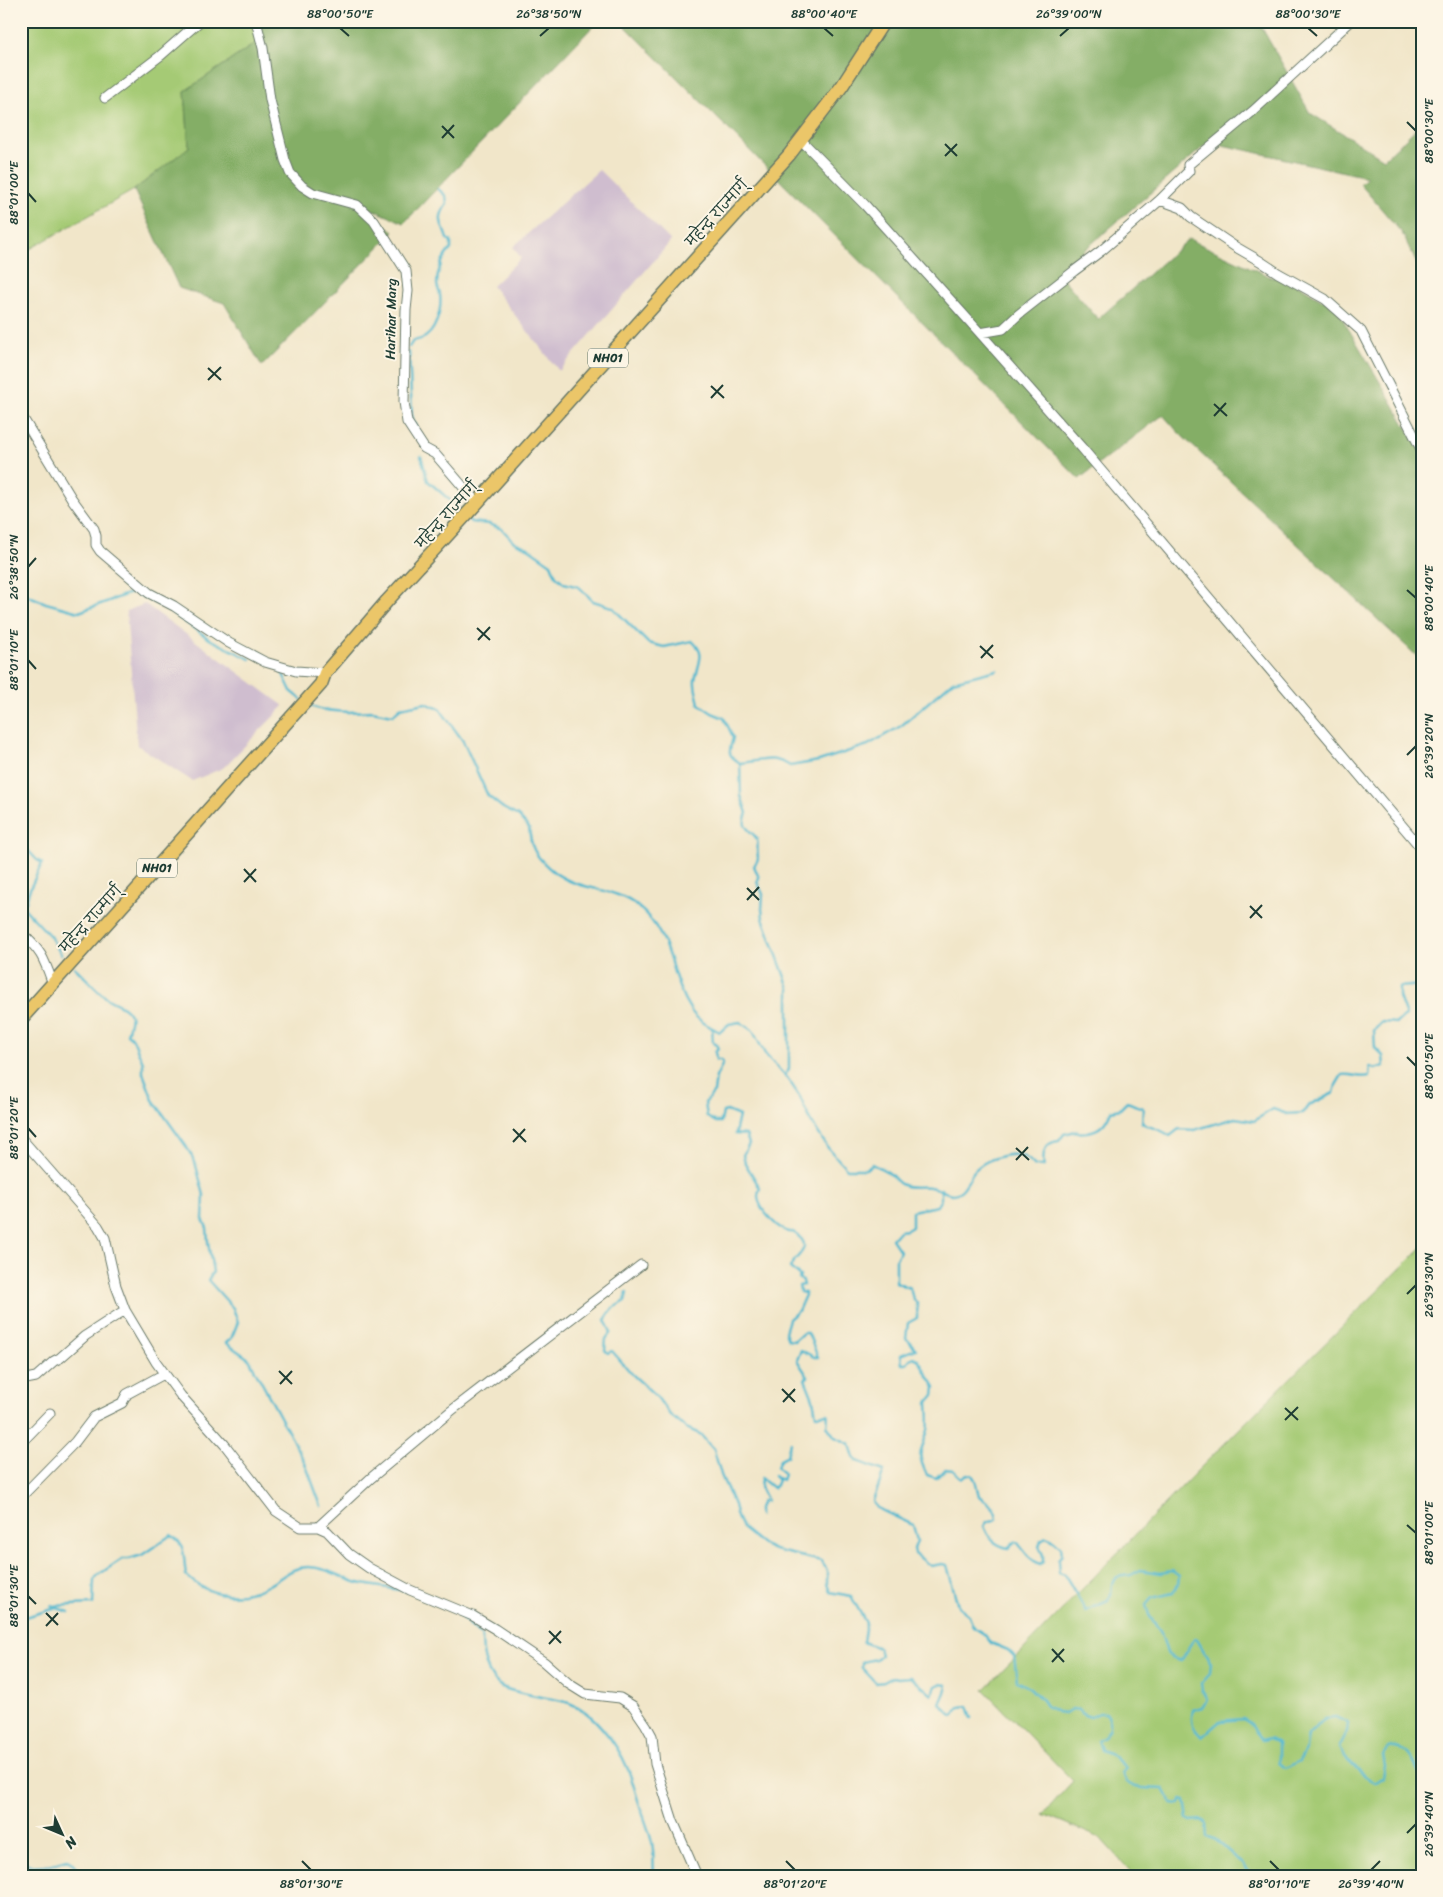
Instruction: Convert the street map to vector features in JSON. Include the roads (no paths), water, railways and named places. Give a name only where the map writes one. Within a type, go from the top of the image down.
[{"type":"highway","name":"महेन्द्र राज्मार्ग्","points":[[21,1019],[291,718],[387,601],[790,155],[842,86],[884,21]]},
{"type":"street","points":[[105,98],[160,56],[200,21]]},
{"type":"street","name":"Harihar Marg","points":[[256,21],[263,48],[270,100],[290,173],[302,186],[313,193],[357,205],[374,221],[406,271],[408,291],[404,402],[407,422],[424,448],[435,454],[477,503]]},
{"type":"street","points":[[980,333],[1003,330],[1019,314],[1101,251],[1160,200],[1189,171],[1188,165],[1253,111],[1350,21]]},
{"type":"street","points":[[801,140],[865,205],[1082,448],[1422,849]]},
{"type":"street","points":[[1160,200],[1182,208],[1190,217],[1234,246],[1260,260],[1278,274],[1324,299],[1362,331],[1422,451]]},
{"type":"street","points":[[21,415],[72,499],[94,529],[96,545],[100,551],[149,593],[174,606],[229,643],[265,662],[323,678]]},
{"type":"street","points":[[21,933],[36,945],[43,956],[53,984]]},
{"type":"street","points":[[21,1138],[98,1226],[105,1238],[116,1286],[125,1310],[164,1374],[225,1445],[276,1511],[300,1527],[318,1527],[327,1531],[349,1554],[369,1568],[410,1590],[473,1616],[495,1629],[544,1662],[569,1684],[585,1694],[620,1698],[633,1706],[652,1736],[655,1764],[673,1821],[697,1876]]},
{"type":"street","points":[[318,1527],[371,1478],[451,1411],[641,1265]]},
{"type":"street","points":[[21,1380],[36,1377],[85,1336],[125,1310]]},
{"type":"street","points":[[21,1497],[75,1442],[94,1417],[122,1403],[127,1394],[164,1374]]},
{"type":"street","points":[[21,1443],[50,1413]]},
{"type":"waterway","points":[[409,347],[413,341],[426,336],[434,327],[439,314],[440,294],[437,285],[438,275],[441,265],[451,249],[451,241],[447,239],[441,221],[447,204],[446,196],[438,189]]},
{"type":"waterway","points":[[409,352],[412,417],[416,428]]},
{"type":"waterway","points":[[421,456],[428,481],[452,502],[462,514]]},
{"type":"waterway","points":[[468,519],[471,522],[489,524],[502,529],[514,542],[528,548],[551,564],[556,576],[564,583],[579,587],[593,601],[612,607],[648,643],[664,647],[692,641],[697,646],[700,655],[695,683],[699,704],[712,713],[724,718],[733,737],[730,754],[740,763],[777,760],[790,766],[819,761],[868,745],[901,726],[953,681],[997,670]]},
{"type":"waterway","points":[[21,586],[27,595],[46,603],[79,612],[133,592],[165,608],[211,640],[250,659]]},
{"type":"waterway","points":[[281,670],[291,691],[301,699]]},
{"type":"waterway","points":[[307,705],[323,710],[372,711],[393,715],[400,708],[425,703],[440,709],[463,741],[488,796],[503,808],[518,816],[529,828],[534,850],[543,862],[570,881],[616,894],[637,906],[649,917],[664,942],[683,996],[696,1016],[720,1032],[729,1024],[740,1022],[753,1031],[765,1054],[788,1079],[800,1097],[810,1120],[828,1148],[847,1169],[866,1169],[872,1164],[906,1186],[935,1188],[952,1194],[960,1192],[974,1171],[981,1165],[994,1158],[1008,1155],[1020,1155],[1035,1166],[1044,1166],[1043,1157],[1047,1146],[1059,1141],[1064,1134],[1096,1130],[1105,1122],[1111,1111],[1120,1109],[1127,1102],[1143,1108],[1142,1123],[1163,1131],[1170,1136],[1179,1129],[1194,1130],[1235,1118],[1254,1121],[1273,1109],[1287,1114],[1302,1113],[1311,1104],[1334,1093],[1342,1075],[1369,1076],[1370,1067],[1375,1069],[1384,1066],[1383,1056],[1375,1048],[1374,1030],[1382,1022],[1396,1023],[1406,1016],[1399,997],[1399,987],[1422,985]]},
{"type":"waterway","points":[[740,763],[741,796],[747,813],[745,825],[757,839],[758,859],[754,866],[759,878],[757,882],[763,894],[763,918],[789,988],[789,1069],[785,1076]]},
{"type":"waterway","points":[[21,843],[42,863],[29,891],[24,908],[50,936],[61,954]]},
{"type":"waterway","points":[[74,967],[103,995],[123,1007],[130,1015],[127,1034],[133,1039],[143,1063],[143,1073],[153,1100],[186,1146],[195,1162],[204,1195],[203,1219],[207,1228],[213,1272],[208,1280],[233,1308],[238,1322],[231,1339],[226,1343],[249,1359],[305,1463],[321,1506]]},
{"type":"waterway","points":[[712,1028],[713,1043],[716,1044],[718,1049],[715,1052],[716,1060],[721,1060],[723,1063],[716,1077],[714,1092],[705,1103],[707,1117],[716,1122],[721,1122],[723,1112],[727,1111],[739,1116],[735,1134],[746,1135],[749,1144],[743,1155],[745,1163],[760,1188],[758,1196],[762,1207],[771,1220],[782,1229],[793,1232],[804,1242],[803,1250],[790,1268],[803,1281],[804,1285],[799,1286],[800,1292],[805,1293],[805,1295],[798,1311],[789,1319],[785,1332],[788,1340],[794,1341],[803,1333],[808,1333],[818,1357],[814,1357],[801,1350],[797,1360],[808,1377],[805,1379],[813,1399],[816,1415],[828,1414],[827,1426],[835,1437],[850,1444],[854,1458],[857,1461],[884,1471],[873,1501],[877,1508],[913,1525],[917,1541],[914,1549],[915,1554],[931,1566],[947,1565],[958,1606],[969,1615],[973,1627],[984,1634],[991,1643],[1008,1650],[1014,1656],[1017,1681],[1030,1688],[1046,1706],[1057,1712],[1065,1713],[1072,1709],[1079,1710],[1084,1715],[1091,1717],[1099,1713],[1106,1713],[1110,1721],[1110,1728],[1098,1740],[1101,1750],[1111,1754],[1126,1768],[1122,1773],[1129,1784],[1139,1788],[1164,1789],[1172,1803],[1180,1804],[1181,1800],[1185,1801],[1188,1819],[1191,1821],[1202,1820],[1206,1824],[1207,1836],[1216,1840],[1244,1865],[1251,1876]]},
{"type":"waterway","points":[[941,1189],[941,1199],[937,1206],[912,1211],[912,1227],[899,1231],[892,1239],[900,1251],[896,1259],[896,1282],[910,1288],[913,1299],[917,1303],[917,1318],[908,1323],[906,1338],[916,1349],[901,1355],[902,1364],[906,1364],[914,1357],[918,1360],[935,1387],[934,1395],[928,1402],[929,1427],[920,1456],[927,1475],[936,1478],[945,1469],[953,1470],[961,1478],[967,1474],[972,1475],[979,1496],[991,1505],[995,1511],[997,1519],[987,1522],[984,1526],[990,1538],[999,1545],[1008,1548],[1017,1542],[1030,1557],[1040,1564],[1043,1562],[1043,1555],[1039,1546],[1041,1540],[1046,1537],[1053,1540],[1061,1547],[1062,1554],[1058,1560],[1059,1573],[1065,1575],[1086,1611],[1108,1601],[1112,1584],[1117,1577],[1131,1575],[1140,1570],[1160,1573],[1172,1571],[1179,1576],[1178,1584],[1173,1593],[1152,1598],[1146,1605],[1149,1615],[1161,1633],[1167,1653],[1172,1658],[1181,1661],[1196,1638],[1211,1663],[1210,1673],[1201,1683],[1202,1691],[1207,1699],[1202,1707],[1193,1710],[1192,1714],[1193,1725],[1202,1737],[1220,1721],[1243,1719],[1251,1724],[1262,1740],[1270,1738],[1278,1743],[1278,1763],[1286,1768],[1299,1761],[1306,1749],[1308,1735],[1325,1718],[1336,1717],[1348,1723],[1347,1732],[1339,1748],[1374,1783],[1383,1777],[1385,1766],[1383,1755],[1388,1748],[1396,1748],[1406,1752],[1422,1778]]},
{"type":"waterway","points":[[627,1293],[625,1301],[613,1308],[605,1320],[611,1332],[606,1339],[605,1350],[608,1353],[612,1351],[633,1375],[657,1397],[670,1415],[686,1428],[700,1434],[714,1450],[721,1475],[742,1528],[763,1545],[774,1550],[821,1561],[827,1570],[827,1584],[830,1592],[851,1596],[866,1623],[863,1642],[879,1648],[881,1655],[876,1659],[862,1662],[862,1668],[876,1683],[884,1682],[893,1677],[911,1677],[932,1695],[936,1686],[940,1684],[947,1685],[940,1704],[953,1716],[960,1707],[968,1706],[972,1718]]},
{"type":"waterway","points":[[759,1515],[762,1501],[767,1501],[760,1487],[761,1478],[773,1488],[778,1480],[774,1476],[782,1480],[784,1474],[777,1467],[780,1460],[787,1456],[790,1442]]},
{"type":"waterway","points":[[21,1618],[57,1608],[69,1612],[51,1606],[93,1604],[94,1580],[98,1575],[122,1559],[142,1555],[171,1535],[182,1547],[186,1575],[194,1582],[214,1592],[235,1594],[257,1590],[302,1567],[326,1570],[361,1584],[405,1591]]},
{"type":"waterway","points":[[458,1614],[482,1636],[487,1669],[499,1685],[511,1690],[562,1701],[578,1707],[587,1713],[611,1739],[629,1771],[641,1808],[653,1847],[655,1876]]},
{"type":"waterway","points":[[21,1862],[33,1866],[50,1865],[67,1860],[74,1864],[82,1876]]},
{"type":"waterway","points":[[109,1876],[114,1874],[117,1876]]}]
